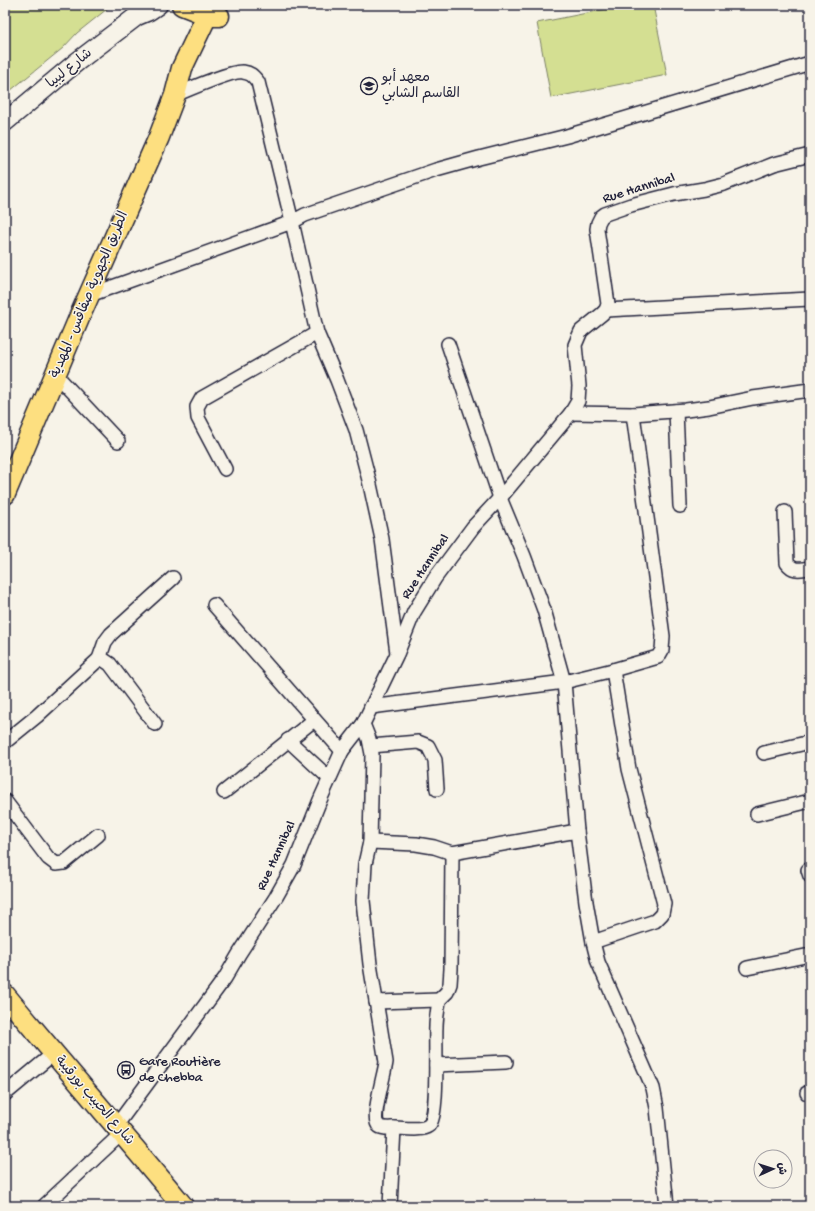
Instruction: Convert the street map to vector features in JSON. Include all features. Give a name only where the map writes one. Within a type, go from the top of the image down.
[{"type":"main road","name":"شارع ليبيا","points":[[5,122],[140,11],[148,11],[158,5]]},
{"type":"main road","points":[[182,5],[216,10]]},
{"type":"main road","name":"الطريق الجهوية صفاقس - المهدية","points":[[5,494],[55,374],[159,137],[175,95],[182,68],[216,10]]},
{"type":"main road","name":"شارع الحبيب بورقيبة","points":[[5,995],[53,1054],[184,1206]]},
{"type":"street","points":[[90,294],[292,222],[305,215],[436,170],[567,136],[810,63]]},
{"type":"street","points":[[175,95],[241,71],[251,74],[258,82],[317,332],[356,430],[369,480],[382,539],[397,654]]},
{"type":"street","name":"Rue Hannibal","points":[[44,1206],[119,1130],[225,978],[276,897],[294,865],[329,778],[342,751],[363,724],[397,654],[414,612],[435,578],[473,527],[500,498],[571,413],[578,401],[579,386],[575,345],[581,331],[606,310],[608,304],[597,229],[601,218],[606,214],[631,205],[674,194],[724,184],[774,164],[810,155]]},
{"type":"street","points":[[606,310],[810,299]]},
{"type":"street","points":[[225,469],[198,418],[197,407],[202,398],[317,332]]},
{"type":"street","points":[[448,344],[500,498],[544,610],[564,682],[577,831],[586,902],[593,942],[598,962],[653,1088],[657,1108],[667,1206]]},
{"type":"street","points":[[55,374],[118,441]]},
{"type":"street","points":[[571,413],[633,414],[676,411],[810,390]]},
{"type":"street","points":[[676,411],[680,506]]},
{"type":"street","points":[[371,707],[564,682],[614,670],[658,657],[662,650],[663,636],[633,414]]},
{"type":"street","points":[[785,512],[787,563],[791,568],[796,570],[810,568]]},
{"type":"street","points":[[5,742],[37,716],[99,659],[105,642],[111,634],[173,578]]},
{"type":"street","points":[[214,605],[342,751]]},
{"type":"street","points":[[99,659],[110,664],[155,724]]},
{"type":"street","points":[[593,942],[655,921],[662,914],[664,904],[629,770],[614,670]]},
{"type":"street","points":[[224,792],[314,720]]},
{"type":"street","points":[[363,724],[371,746],[372,754],[370,842],[365,864],[363,901],[376,1002],[386,1062],[376,1112],[376,1122],[379,1126],[385,1128],[421,1129],[428,1127],[431,1123],[433,1112],[436,1065],[436,1028],[439,1000],[447,992],[451,976],[452,853]]},
{"type":"street","points":[[288,740],[329,778]]},
{"type":"street","points":[[371,746],[418,742],[428,746],[435,760],[437,789]]},
{"type":"street","points":[[764,752],[810,742]]},
{"type":"street","points":[[5,801],[48,858],[56,864],[64,863],[98,835]]},
{"type":"street","points":[[757,814],[810,801]]},
{"type":"street","points":[[370,842],[416,844],[434,847],[452,853],[577,831]]},
{"type":"street","points":[[747,968],[810,955]]},
{"type":"street","points":[[376,1002],[439,1000]]},
{"type":"street","points":[[5,1094],[53,1054]]},
{"type":"street","points":[[436,1065],[506,1062]]},
{"type":"street","points":[[390,1206],[394,1128]]},
{"type":"green space","points":[[5,5],[112,5],[77,33],[63,48],[5,95]]},
{"type":"green space","points":[[627,5],[653,5],[667,75],[551,98],[537,23]]},
{"type":"place","name":"معهد أبو القاسم الشابي","points":[[369,86]]},
{"type":"place","name":"Gare Routière de Chebba","points":[[126,1070]]}]
